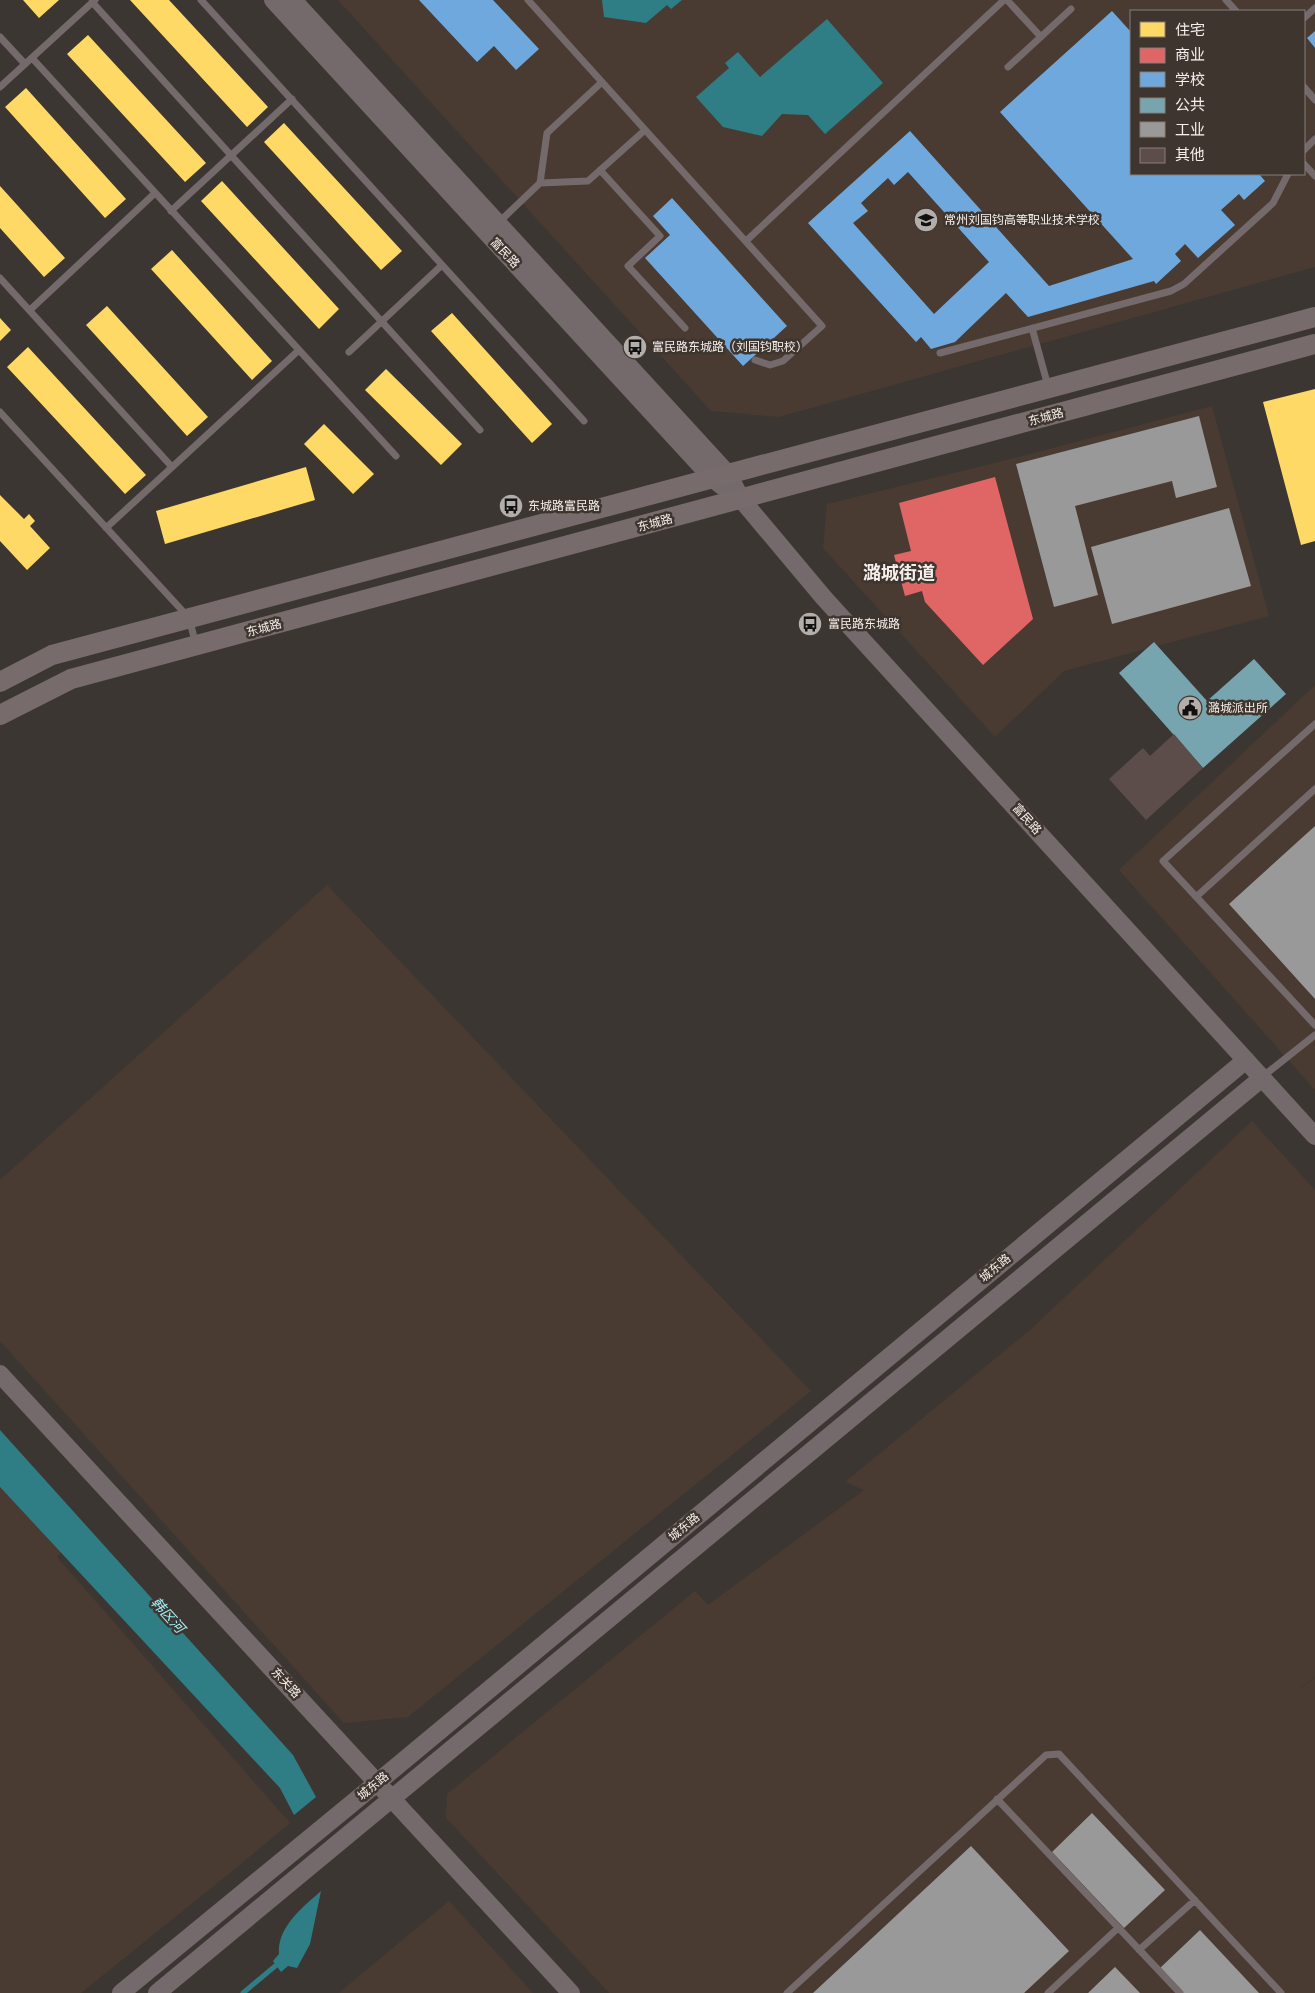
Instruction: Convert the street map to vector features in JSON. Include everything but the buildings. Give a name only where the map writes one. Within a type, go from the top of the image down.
[{"type":"main road","points":[[0,682],[52,655],[1315,317]]},
{"type":"main road","name":"东城路","points":[[0,715],[71,679],[1315,344]]},
{"type":"street","name":"富民路","points":[[273,0],[492,228],[720,476],[831,605],[1315,1136]]},
{"type":"street","name":"富民路","points":[[293,0],[492,228]]},
{"type":"street","name":"城东路","points":[[121,1993],[378,1782],[1246,1060]]},
{"type":"street","name":"城东路","points":[[158,1993],[1262,1078]]},
{"type":"street","name":"东关路","points":[[0,1374],[571,1993]]},
{"type":"lane","points":[[201,0],[584,421]]},
{"type":"lane","points":[[528,0],[822,326],[783,361],[770,365],[755,360]]},
{"type":"lane","points":[[746,241],[1006,0],[1041,37]]},
{"type":"lane","points":[[1226,0],[1235,10]]},
{"type":"lane","points":[[0,87],[93,1],[480,430]]},
{"type":"lane","points":[[1305,17],[1315,8]]},
{"type":"lane","points":[[1008,67],[1071,9]]},
{"type":"lane","points":[[0,37],[25,64]]},
{"type":"lane","points":[[32,58],[396,456]]},
{"type":"lane","points":[[492,228],[540,183],[547,133],[602,82]]},
{"type":"lane","points":[[1305,88],[1315,100]]},
{"type":"lane","points":[[171,211],[292,99]]},
{"type":"lane","points":[[540,183],[588,181],[645,130]]},
{"type":"lane","points":[[1305,149],[1315,139]]},
{"type":"lane","points":[[1305,165],[1315,176]]},
{"type":"lane","points":[[600,170],[660,236],[628,266],[685,328]]},
{"type":"lane","points":[[940,353],[1172,291],[1184,284],[1273,203],[1287,175]]},
{"type":"lane","points":[[30,310],[155,193]]},
{"type":"lane","points":[[349,352],[442,265]]},
{"type":"lane","points":[[0,278],[172,467]]},
{"type":"lane","points":[[1032,328],[1049,388]]},
{"type":"lane","points":[[106,528],[299,350]]},
{"type":"lane","points":[[0,412],[189,618],[197,646]]},
{"type":"lane","points":[[1315,724],[1163,861],[1315,1026]]},
{"type":"lane","points":[[1196,897],[1315,789]]},
{"type":"lane","points":[[1262,1078],[1315,1035]]},
{"type":"lane","points":[[788,1993],[1046,1754],[1059,1754],[1281,1993]]},
{"type":"lane","points":[[997,1800],[1180,1993]]},
{"type":"lane","points":[[1139,1950],[1195,1900]]},
{"type":"lane","points":[[1048,1993],[1118,1928]]},
{"type":"shaded area","name":"常州刘国钧高等职业技术学校","points":[[338,0],[1315,0],[1315,267],[779,417],[711,411]]},
{"type":"shaded area","points":[[1212,406],[1269,616],[1064,671],[995,737],[823,548],[827,504],[1007,460]]},
{"type":"shaded area","points":[[1315,685],[1315,1090],[1119,870]]},
{"type":"shaded area","points":[[327,885],[811,1391],[408,1717],[344,1723],[0,1341],[0,1180]]},
{"type":"shaded area","points":[[1252,1121],[1315,1190],[1315,1676],[1291,1697],[1315,1677],[1315,1993],[609,1993],[446,1818],[447,1794],[695,1591],[708,1605],[864,1490],[845,1482],[1031,1329]]},
{"type":"shaded area","points":[[0,1487],[61,1552],[57,1557],[290,1823],[81,1993],[0,1993]]},
{"type":"shaded area","points":[[449,1901],[533,1993],[339,1993]]},
{"type":"water","points":[[602,0],[682,0],[671,9],[667,5],[646,23],[604,17]]},
{"type":"water","points":[[827,19],[883,83],[825,134],[808,115],[782,114],[762,136],[723,127],[696,97],[729,68],[725,63],[738,52],[760,77]]},
{"type":"water","points":[[0,1430],[293,1755],[316,1797],[294,1815],[280,1788],[0,1487]]},
{"type":"water","points":[[321,1891],[310,1944],[297,1968],[288,1966],[281,1972],[273,1961],[279,1954],[279,1944],[282,1935],[292,1918]]},
{"type":"waterway","name":"韩区河","points":[[243,1993],[280,1962]]},
{"type":"place","name":"常州刘国钧高等职业技术学校","points":[[926,220]]},
{"type":"place","name":"富民路东城路（刘国钧职校）","points":[[635,347]]},
{"type":"place","name":"东城路富民路","points":[[511,506]]},
{"type":"place","name":"富民路东城路","points":[[810,624]]},
{"type":"place","name":"潞城派出所","points":[[1190,708]]},
{"type":"district","name":"潞城街道","points":[[899,572]]}]
